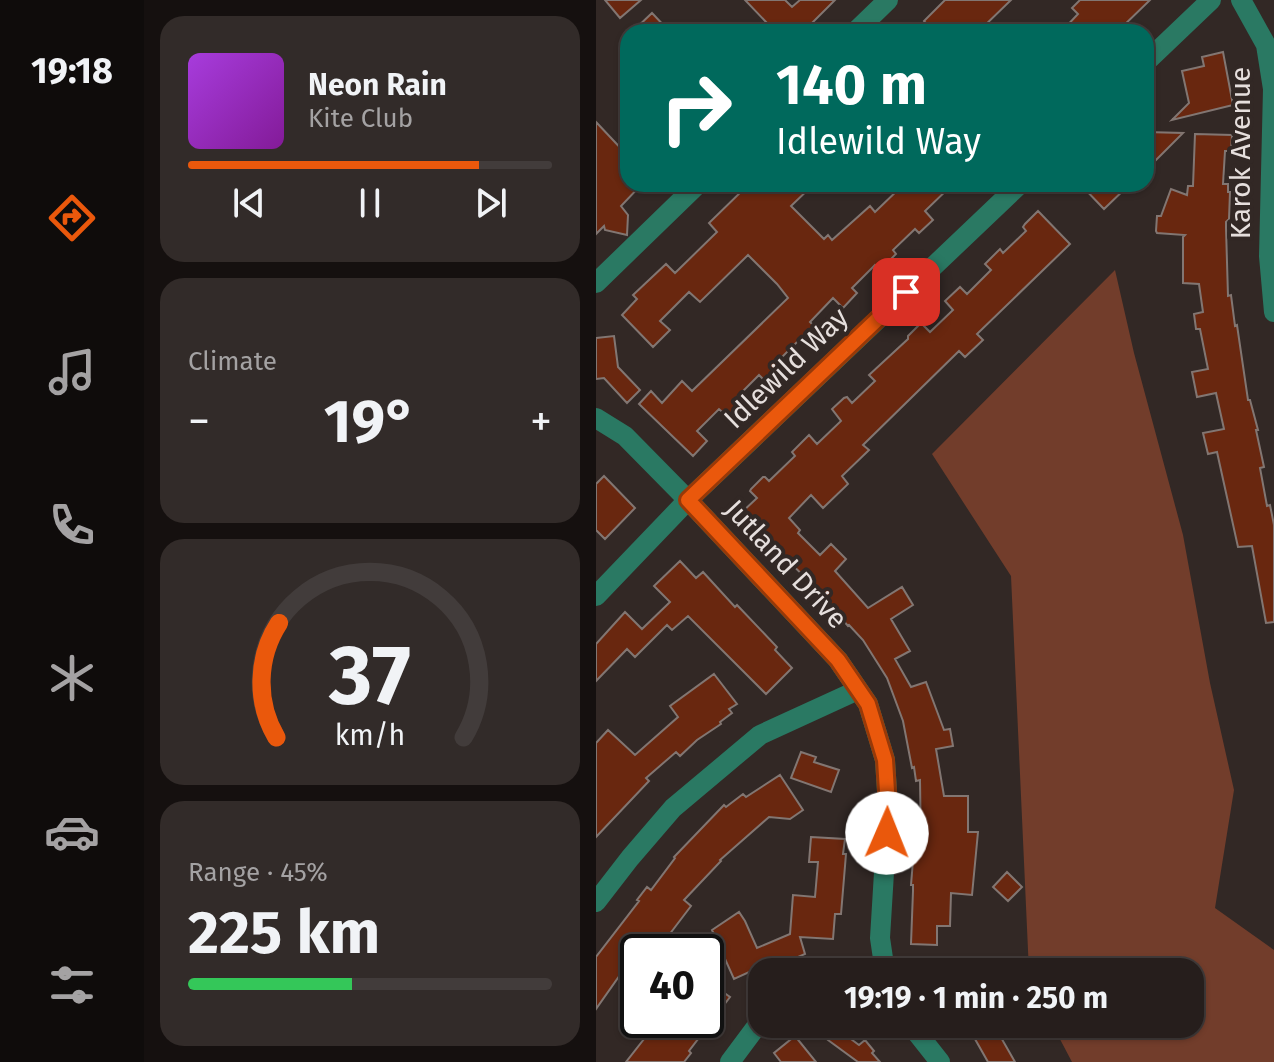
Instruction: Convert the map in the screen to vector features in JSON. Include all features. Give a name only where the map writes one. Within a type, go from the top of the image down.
[{"type":"street","points":[[863,24],[888,0]]},
{"type":"street","points":[[1154,54],[1211,0]]},
{"type":"street","name":"Karok Avenue","points":[[1241,0],[1266,45],[1273,89],[1269,256],[1274,312]]},
{"type":"street","points":[[596,283],[690,192]]},
{"type":"street","name":"Idlewild Way","points":[[596,596],[688,500],[1012,192]]},
{"type":"street","name":"Jutland Drive","points":[[596,418],[625,436],[688,500],[838,660],[868,704],[885,760],[888,807],[880,938],[882,958]]},
{"type":"street","points":[[596,902],[673,808],[760,735],[858,690]]},
{"type":"street","points":[[730,1062],[748,1038]]},
{"type":"street","points":[[921,1038],[940,1062]]},
{"type":"shaded area","points":[[1115,270],[1183,535],[1210,683],[1234,790],[1215,908],[1274,950],[1274,1062],[1072,1062],[1059,1038],[1204,1038],[1204,958],[1028,958],[1011,576],[932,454]]},
{"type":"building","points":[[605,0],[641,0],[620,18]]},
{"type":"building","points":[[745,0],[785,0],[792,7],[800,0],[835,0],[811,24],[767,23]]},
{"type":"building","points":[[945,0],[1011,0],[986,24],[927,24],[924,21]]},
{"type":"building","points":[[1080,0],[1150,0],[1125,24],[1069,24],[1078,14],[1072,8]]},
{"type":"building","points":[[652,13],[662,24],[640,24]]},
{"type":"building","points":[[1223,52],[1233,105],[1172,120],[1189,103],[1182,71],[1204,66],[1202,57]]},
{"type":"building","points":[[596,122],[620,148],[620,192],[634,192],[621,206],[628,215],[627,235],[605,230],[604,226],[596,234]]},
{"type":"building","points":[[1154,132],[1183,133],[1154,162]]},
{"type":"building","points":[[1195,134],[1232,135],[1231,151],[1225,151],[1223,184],[1228,184],[1230,192],[1229,219],[1226,222],[1228,296],[1231,295],[1248,400],[1258,430],[1264,467],[1260,468],[1267,506],[1270,505],[1274,525],[1274,622],[1266,623],[1252,546],[1238,547],[1217,452],[1208,454],[1203,433],[1224,429],[1216,393],[1197,397],[1192,372],[1208,369],[1194,314],[1203,312],[1199,284],[1183,283],[1185,235],[1156,231],[1157,216],[1161,216],[1171,189],[1187,195],[1188,186],[1193,186]]},
{"type":"building","points":[[741,192],[806,192],[791,206],[824,239],[828,235],[832,240],[870,206],[875,212],[896,192],[945,192],[925,211],[933,220],[919,233],[915,229],[893,250],[896,254],[880,270],[875,265],[852,288],[857,293],[843,308],[833,298],[810,322],[818,330],[804,344],[799,340],[776,363],[781,368],[767,383],[759,375],[736,398],[741,404],[728,417],[719,409],[697,431],[707,441],[693,456],[639,404],[651,391],[662,403],[682,381],[692,391],[788,298],[748,255],[700,302],[689,292],[660,321],[670,330],[653,347],[622,315],[637,299],[633,295],[666,264],[675,273],[717,232],[709,223]]},
{"type":"building","points":[[1088,192],[1122,192],[1104,209]]},
{"type":"building","points":[[1038,211],[1070,244],[977,334],[983,340],[965,357],[959,351],[863,445],[869,450],[842,476],[848,484],[823,508],[811,495],[789,518],[800,530],[798,533],[820,555],[831,544],[846,559],[835,571],[868,608],[902,587],[913,605],[891,619],[910,651],[895,659],[911,687],[926,682],[944,730],[950,729],[953,746],[936,749],[944,796],[968,796],[968,832],[978,832],[972,895],[951,893],[950,926],[937,926],[937,945],[911,944],[914,848],[921,849],[920,780],[916,781],[903,721],[887,678],[863,640],[823,597],[821,599],[809,587],[812,584],[740,514],[757,498],[751,489],[763,477],[769,481],[795,456],[792,452],[809,435],[817,444],[841,421],[832,409],[847,397],[852,403],[875,381],[869,375],[920,324],[930,332],[953,310],[945,301],[960,287],[967,294],[991,270],[985,264],[1000,249],[1003,253],[1026,231],[1023,227]]},
{"type":"building","points":[[614,336],[618,367],[640,390],[627,403],[604,378],[596,379],[596,338]]},
{"type":"building","points":[[604,476],[635,508],[605,539],[596,530],[596,484]]},
{"type":"building","points":[[680,561],[696,578],[703,572],[777,647],[775,650],[792,668],[766,694],[688,616],[672,630],[667,625],[635,657],[627,649],[596,681],[596,644],[625,612],[642,629],[670,602],[654,586]]},
{"type":"building","points":[[714,674],[737,704],[729,709],[732,713],[680,756],[676,752],[646,778],[649,781],[596,837],[596,743],[608,730],[635,755],[678,717],[670,706]]},
{"type":"building","points":[[801,752],[816,757],[814,762],[839,770],[831,792],[791,778]]},
{"type":"building","points":[[780,775],[803,810],[790,819],[769,817],[720,860],[684,900],[691,906],[670,934],[620,934],[620,975],[596,1009],[596,957],[647,887],[651,890],[674,857],[724,805],[726,807],[743,794],[746,797]]},
{"type":"building","points":[[811,837],[845,839],[841,914],[835,914],[833,939],[800,937],[805,954],[796,958],[748,958],[748,973],[734,979],[724,957],[724,934],[714,934],[712,930],[739,912],[757,948],[790,934],[793,895],[815,897],[818,862],[809,862]]},
{"type":"building","points":[[1007,872],[1022,887],[1008,901],[993,887]]},
{"type":"building","points":[[699,1038],[684,1062],[626,1062],[644,1039]]},
{"type":"building","points":[[797,1038],[816,1062],[781,1062],[774,1053]]},
{"type":"building","points":[[850,1038],[859,1045],[865,1040],[880,1062],[858,1062],[828,1040]]},
{"type":"building","points":[[1001,1038],[1015,1062],[988,1062],[975,1039]]},
{"type":"route","points":[[887,833],[885,760],[868,704],[838,660],[688,500],[906,292]]}]
